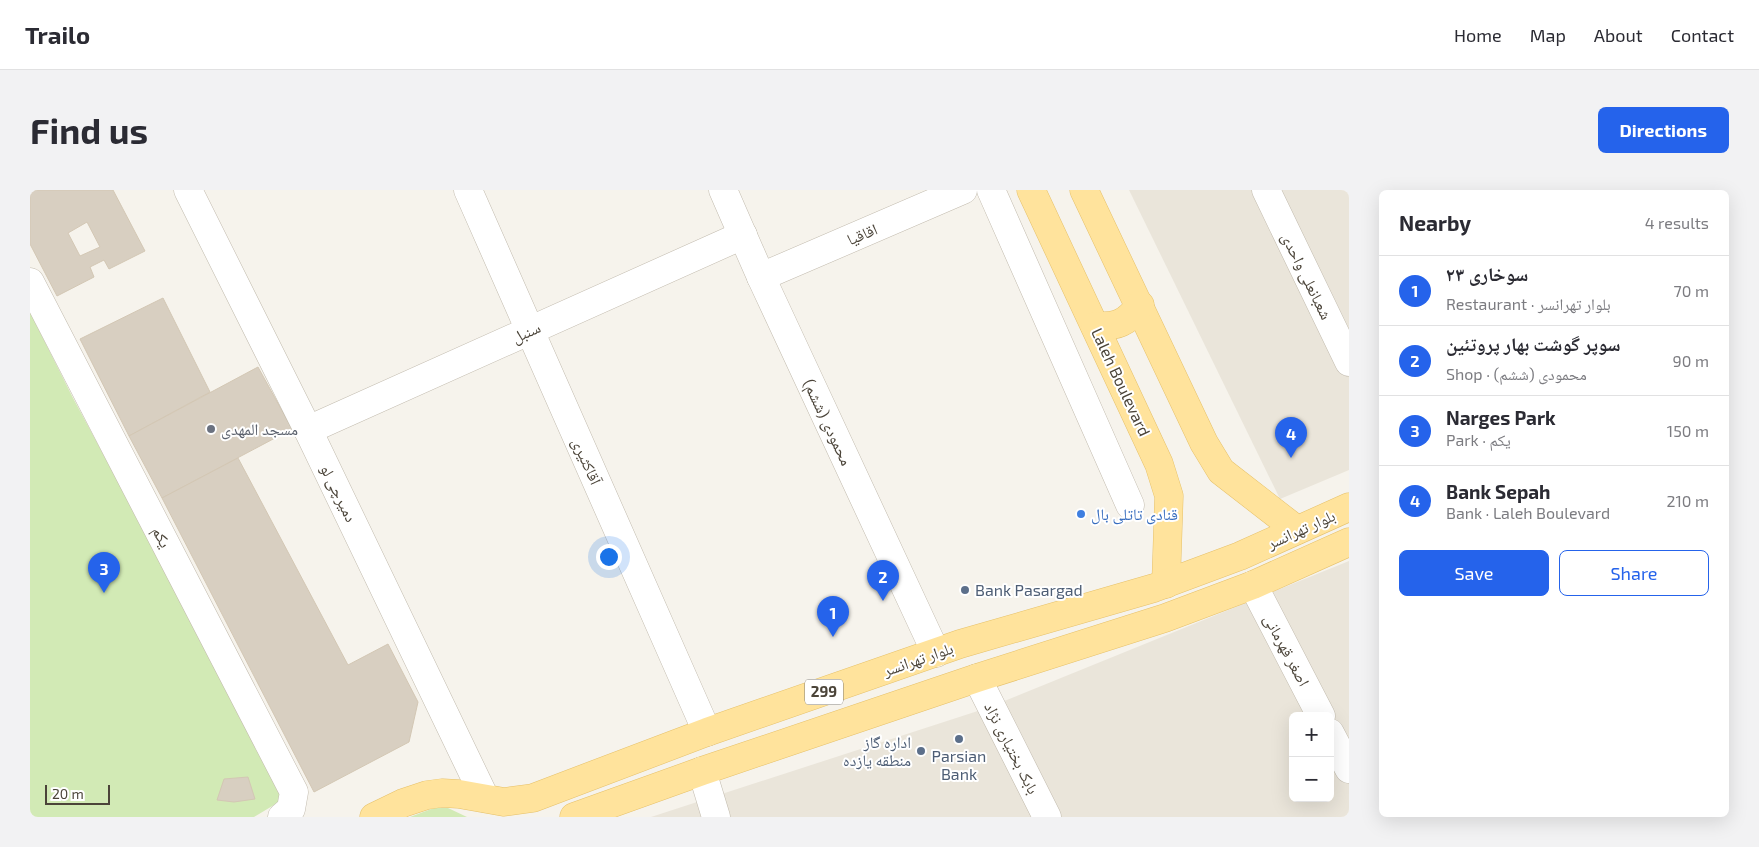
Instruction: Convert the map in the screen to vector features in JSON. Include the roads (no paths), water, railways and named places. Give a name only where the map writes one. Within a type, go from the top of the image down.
[{"type":"main road","name":"Laleh Boulevard","points":[[1031,190],[1159,464],[1169,496],[1166,584]]},
{"type":"main road","points":[[1084,190],[1140,305],[1204,444],[1221,471],[1297,530]]},
{"type":"main road","points":[[1095,326],[1108,327],[1121,323],[1132,316],[1140,305]]},
{"type":"main road","name":"بلوار تهرانسر","points":[[374,817],[403,803],[427,795],[442,793],[492,808],[504,802],[533,798],[707,732],[936,653],[1166,584],[1240,556],[1349,507]]},
{"type":"main road","name":"بلوار تهرانسر","points":[[574,817],[702,771],[977,678],[1165,618],[1253,584],[1349,542]]},
{"type":"street","name":"دمیرچی لو","points":[[188,190],[308,430],[492,808]]},
{"type":"street","name":"آقاکثیری","points":[[468,190],[707,732]]},
{"type":"street","name":"محمودی (ششم)","points":[[723,190],[761,277],[936,653]]},
{"type":"street","name":"اقاقیا","points":[[761,277],[963,190]]},
{"type":"street","points":[[991,190],[1130,505]]},
{"type":"street","name":"شعبانعلی واحدی","points":[[1266,190],[1349,362]]},
{"type":"street","name":"سنبل","points":[[308,430],[743,235]]},
{"type":"street","name":"یکم","points":[[30,282],[294,792],[291,809],[282,817]]},
{"type":"street","name":"اصغر قهرمانی","points":[[1253,584],[1319,712]]},
{"type":"street","name":"بابک بختیاری نژاد","points":[[977,678],[1047,817]]},
{"type":"street","points":[[1334,741],[1349,769]]},
{"type":"street","points":[[702,771],[716,817]]},
{"type":"place","name":"مسجد المهدی","points":[[211,429]]},
{"type":"place","name":"Bank Sepah","points":[[1291,458]]},
{"type":"place","name":"قنادی تاتلی بال","points":[[1081,514]]},
{"type":"place","name":"Bank Pasargad","points":[[965,590]]},
{"type":"place","name":"Narges Park","points":[[104,593]]},
{"type":"place","name":"سوپر گوشت بهار پروتئین","points":[[883,601]]},
{"type":"place","name":"سوخاری ۲۳","points":[[833,637]]},
{"type":"place","name":"Parsian Bank","points":[[959,739]]},
{"type":"place","name":"اداره گاز منطقه یازده","points":[[921,751]]}]
